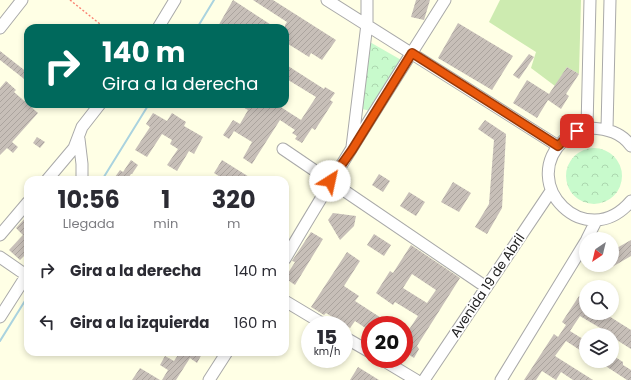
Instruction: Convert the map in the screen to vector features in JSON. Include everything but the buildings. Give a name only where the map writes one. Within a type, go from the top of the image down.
[{"type":"lane","points":[[0,28],[22,0]]},
{"type":"lane","points":[[160,24],[175,0]]},
{"type":"lane","points":[[327,0],[558,146]]},
{"type":"lane","points":[[352,150],[367,24],[367,0]]},
{"type":"lane","points":[[289,252],[330,181],[352,150],[445,0]]},
{"type":"lane","points":[[587,128],[590,0]]},
{"type":"lane","points":[[607,129],[610,0]]},
{"type":"lane","points":[[50,176],[74,148],[82,127],[97,108]]},
{"type":"lane","points":[[631,146],[618,134],[607,129],[587,128],[568,136],[558,146],[553,153],[548,169],[551,191],[557,202],[566,212],[578,218],[596,221],[615,216],[623,211],[631,202]]},
{"type":"lane","points":[[79,137],[82,176]]},
{"type":"lane","points":[[283,149],[486,287]]},
{"type":"lane","name":"Avenida 19 de Abril","points":[[424,380],[551,191]]},
{"type":"lane","points":[[0,235],[24,207]]},
{"type":"lane","points":[[590,232],[596,221]]},
{"type":"lane","points":[[501,380],[579,252]]},
{"type":"lane","points":[[0,257],[24,272]]},
{"type":"lane","points":[[0,317],[24,279]]},
{"type":"lane","points":[[289,303],[309,316]]},
{"type":"lane","points":[[209,380],[224,356]]},
{"type":"lane","points":[[396,368],[416,380]]},
{"type":"path","points":[[70,0],[101,24]]},
{"type":"shaded area","points":[[0,0],[631,0],[631,380],[0,380]]},
{"type":"green space","points":[[500,0],[581,0],[579,74],[567,67],[555,86],[531,68],[536,52],[489,22]]},
{"type":"green space","points":[[368,41],[403,61],[371,111],[362,109]]},
{"type":"green space","points":[[594,148],[609,153],[617,161],[622,176],[617,191],[609,199],[594,204],[579,199],[571,191],[566,176],[571,161],[579,153]]},
{"type":"waterway","points":[[199,24],[214,0]]},
{"type":"waterway","points":[[104,176],[147,108]]},
{"type":"waterway","points":[[0,341],[24,302]]},
{"type":"route","points":[[330,181],[352,150],[412,53],[558,146],[568,136],[577,131]]}]
